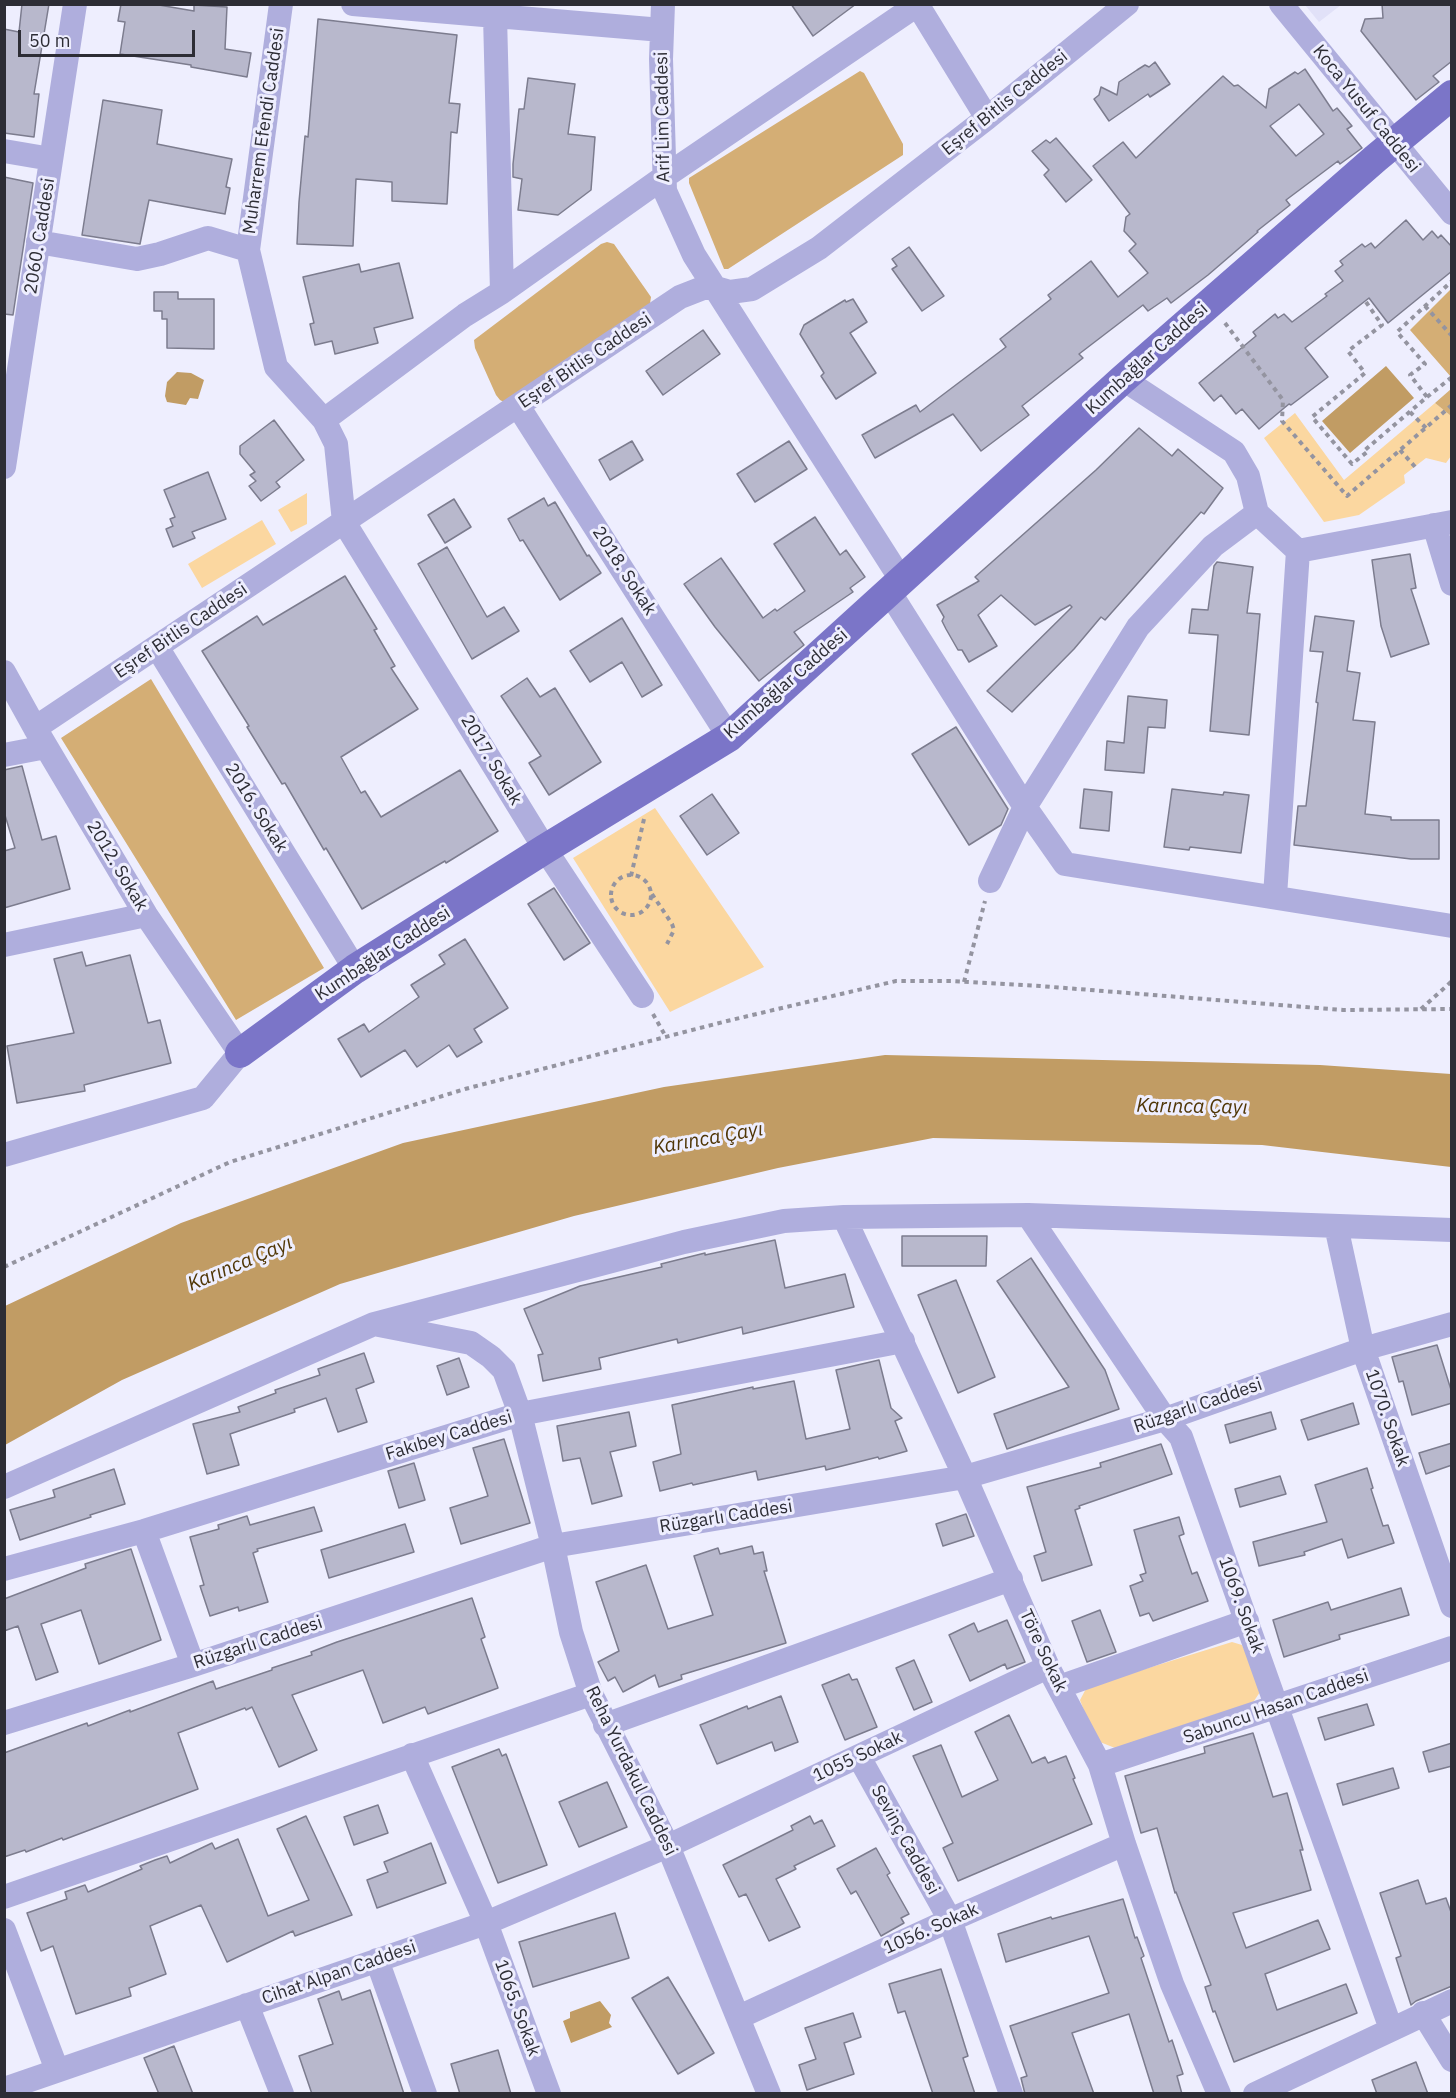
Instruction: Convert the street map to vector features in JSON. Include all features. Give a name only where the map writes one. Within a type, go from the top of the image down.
[{"type":"main road","name":"Kumbağlar Caddesi","points":[[240,1053],[355,969],[545,849],[729,737],[1123,379],[1452,95]]},
{"type":"street","name":"2060. Caddesi","points":[[4,467],[75,4]]},
{"type":"street","name":"Muharrem Efendi Caddesi","points":[[281,4],[248,250],[276,367],[324,420],[336,444],[344,522]]},
{"type":"street","points":[[353,4],[662,30]]},
{"type":"street","name":"Arif Lim Caddesi","points":[[663,4],[665,191],[694,255],[896,587],[1025,807],[1065,864],[1452,926]]},
{"type":"street","points":[[324,420],[465,315],[502,292],[664,177],[917,4],[987,118]]},
{"type":"street","name":"Eşref Bitlis Caddesi","points":[[41,737],[157,647],[680,297],[696,289],[716,288],[730,292],[752,289],[819,249],[987,118],[1127,4]]},
{"type":"street","name":"Koca Yusuf Caddesi","points":[[1281,4],[1452,213]]},
{"type":"street","points":[[495,16],[502,292]]},
{"type":"street","points":[[4,151],[51,159]]},
{"type":"street","points":[[38,242],[137,259],[208,238],[248,250]]},
{"type":"street","points":[[1123,379],[1234,452],[1248,476],[1257,513],[1298,550]]},
{"type":"street","name":"2018. Sokak","points":[[518,406],[729,737]]},
{"type":"street","points":[[990,881],[1025,807],[1138,627],[1213,546],[1257,513]]},
{"type":"street","name":"2017. Sokak","points":[[344,522],[545,849],[642,996]]},
{"type":"street","points":[[1298,550],[1443,523],[1452,584]]},
{"type":"street","points":[[1275,896],[1298,550]]},
{"type":"street","name":"2016. Sokak","points":[[157,647],[355,969]]},
{"type":"street","name":"2012. Sokak","points":[[4,672],[146,915],[240,1053]]},
{"type":"street","points":[[4,755],[41,737]]},
{"type":"street","points":[[4,945],[146,915]]},
{"type":"street","name":"Kumbağlar Caddesi","points":[[4,1155],[203,1098],[240,1053]]},
{"type":"street","points":[[4,1487],[374,1324],[684,1242],[784,1221],[844,1217],[1028,1215],[1452,1230]]},
{"type":"street","name":"1069. Sokak","points":[[1028,1215],[1165,1419],[1181,1437],[1391,2029]]},
{"type":"street","name":"Töre Sokak","points":[[844,1217],[965,1477],[1053,1677],[1100,1766],[1124,1845],[1172,1984],[1220,2094]]},
{"type":"street","name":"1070. Sokak","points":[[1336,1226],[1363,1349],[1452,1606]]},
{"type":"street","name":"Reha Yurdakul Caddesi","points":[[374,1324],[471,1343],[504,1370],[520,1414],[553,1546],[571,1632],[591,1694],[668,1846],[739,2017],[765,2093]]},
{"type":"street","name":"Rüzgarlı Caddesi","points":[[4,1723],[193,1665],[553,1546],[965,1477],[1165,1419],[1363,1349],[1452,1324]]},
{"type":"street","name":"Fakıbey Caddesi","points":[[4,1569],[144,1532],[520,1414],[903,1341]]},
{"type":"street","points":[[144,1532],[193,1665]]},
{"type":"street","points":[[605,1725],[1011,1579]]},
{"type":"street","name":"1055 Sokak","points":[[668,1846],[859,1757],[1053,1677],[1247,1621]]},
{"type":"street","name":"Sabuncu Hasan Caddesi","points":[[1100,1766],[1452,1648]]},
{"type":"street","points":[[4,1897],[591,1694]]},
{"type":"street","name":"1065. Sokak","points":[[412,1755],[486,1923],[549,2094]]},
{"type":"street","name":"Sevinç Caddesi","points":[[859,1757],[950,1920],[1011,2094]]},
{"type":"street","name":"1056. Sokak","points":[[739,2017],[950,1920],[1124,1845]]},
{"type":"street","name":"Cihat Alpan Caddesi","points":[[4,2089],[30,2087],[57,2070],[486,1923],[668,1846]]},
{"type":"street","points":[[5,1935],[57,2070]]},
{"type":"street","points":[[377,1960],[425,2094]]},
{"type":"street","points":[[1256,2094],[1452,2001]]},
{"type":"street","points":[[247,2005],[282,2094]]},
{"type":"street","points":[[1424,2013],[1452,2060]]},
{"type":"path","points":[[1427,397],[1410,375],[1425,364],[1397,332],[1452,281]]},
{"type":"path","points":[[1366,302],[1382,325],[1348,351],[1365,373],[1312,417],[1352,464],[1367,452],[1365,450],[1452,377]]},
{"type":"path","points":[[1209,304],[1283,400],[1282,421],[1347,496],[1452,405]]},
{"type":"path","points":[[1425,306],[1452,336]]},
{"type":"path","points":[[1410,411],[1426,428]]},
{"type":"path","points":[[1400,450],[1417,469]]},
{"type":"path","points":[[631,876],[653,784]]},
{"type":"path","points":[[651,893],[648,906],[638,914],[632,915],[620,911],[612,900],[613,887],[621,878],[631,876],[646,882],[672,924],[674,930],[667,944]]},
{"type":"path","points":[[964,982],[990,881]]},
{"type":"path","points":[[4,1267],[230,1162],[465,1089],[727,1021],[896,981],[964,982],[1343,1010],[1452,1010]]},
{"type":"path","points":[[1420,1010],[1452,981]]},
{"type":"shaded area","points":[[1305,5],[1341,5],[1319,22]]},
{"type":"shaded area","points":[[860,71],[864,73],[903,144],[903,155],[728,269],[724,269],[689,178]]},
{"type":"shaded area","points":[[607,242],[614,244],[651,297],[650,304],[506,403],[500,400],[475,348],[474,340],[601,244]]},
{"type":"shaded area","points":[[1451,289],[1451,377],[1410,330]]},
{"type":"shaded area","points":[[1451,389],[1451,416],[1435,403]]},
{"type":"shaded area","points":[[1435,403],[1451,416],[1451,456],[1446,463],[1426,458],[1404,475],[1405,483],[1359,515],[1324,522],[1264,438],[1295,413],[1344,480]]},
{"type":"shaded area","points":[[307,493],[307,524],[291,532],[278,510]]},
{"type":"shaded area","points":[[262,520],[276,544],[202,588],[188,564]]},
{"type":"shaded area","points":[[151,679],[324,968],[236,1020],[61,738]]},
{"type":"shaded area","points":[[655,808],[764,967],[670,1012],[573,858]]},
{"type":"shaded area","points":[[1232,1642],[1242,1645],[1262,1689],[1252,1704],[1115,1748],[1095,1740],[1080,1700],[1087,1687]]},
{"type":"water","points":[[1386,366],[1414,398],[1350,453],[1322,421]]},
{"type":"water","points":[[177,372],[191,373],[204,380],[198,399],[190,398],[186,405],[167,402],[165,396],[167,382]]},
{"type":"water","name":"Karınca Çayı","points":[[885,1055],[1320,1065],[1451,1074],[1451,1167],[1262,1145],[933,1138],[778,1168],[574,1216],[340,1284],[122,1380],[5,1445],[5,1306],[181,1223],[403,1143],[664,1087]]},
{"type":"water","points":[[600,2001],[611,2015],[609,2023],[612,2027],[571,2043],[563,2021],[570,2018],[570,2012]]},
{"type":"building","points":[[22,4],[49,4],[34,94],[39,94],[34,137],[4,133],[4,29],[19,32]]},
{"type":"building","points":[[121,4],[153,4],[194,11],[194,5],[227,7],[225,49],[251,53],[247,77],[191,67],[191,65],[120,54],[125,22],[118,21]]},
{"type":"building","points":[[791,4],[856,4],[813,36]]},
{"type":"building","points":[[1382,4],[1452,4],[1452,61],[1433,76],[1439,82],[1416,100],[1361,31],[1365,19],[1383,18]]},
{"type":"building","points":[[318,19],[457,35],[449,103],[460,104],[457,133],[451,132],[447,204],[392,201],[392,182],[356,179],[353,246],[297,244],[305,136],[308,137]]},
{"type":"building","points":[[1155,62],[1170,84],[1150,97],[1148,94],[1109,121],[1094,99],[1099,95],[1101,87],[1117,95],[1119,82],[1145,65],[1149,67]]},
{"type":"building","points":[[1305,69],[1333,111],[1337,108],[1352,126],[1347,129],[1362,148],[1340,164],[1338,161],[1286,200],[1290,205],[1208,275],[1171,303],[1167,298],[1148,311],[1143,305],[1079,354],[1083,358],[1022,406],[1029,415],[981,451],[953,414],[875,458],[862,435],[916,405],[920,412],[1006,347],[1000,339],[1051,299],[1048,295],[1091,261],[1118,297],[1148,273],[1129,251],[1136,244],[1124,231],[1126,217],[1130,214],[1093,166],[1123,142],[1136,158],[1223,76],[1266,108],[1269,89],[1295,72],[1298,74]],"holes":[[[1299,104],[1324,134],[1296,156],[1270,126]]]},
{"type":"building","points":[[528,78],[575,84],[568,134],[595,137],[591,190],[558,215],[518,210],[522,179],[513,177],[513,164],[519,109],[524,109]]},
{"type":"building","points":[[103,100],[162,110],[157,144],[232,159],[226,187],[230,188],[225,214],[149,200],[140,244],[82,235]]},
{"type":"building","points":[[1056,138],[1092,180],[1066,202],[1044,175],[1049,170],[1032,151],[1046,140],[1050,143]]},
{"type":"building","points":[[4,177],[33,183],[13,315],[4,314]]},
{"type":"building","points":[[1406,220],[1423,240],[1432,231],[1438,238],[1441,235],[1452,247],[1452,271],[1388,323],[1369,298],[1305,348],[1328,377],[1291,405],[1289,404],[1259,429],[1242,409],[1236,414],[1221,395],[1214,401],[1199,383],[1256,336],[1253,332],[1275,314],[1278,318],[1284,314],[1292,322],[1343,281],[1335,271],[1343,265],[1340,261],[1362,244],[1365,247],[1371,243],[1375,248]]},
{"type":"building","points":[[909,247],[944,296],[922,311],[892,269],[897,266],[892,259]]},
{"type":"building","points":[[399,263],[413,318],[374,328],[378,343],[335,354],[332,341],[315,345],[310,324],[314,323],[303,277],[359,264],[361,272]]},
{"type":"building","points":[[154,292],[178,292],[178,299],[214,299],[214,349],[167,348],[167,319],[162,319],[162,311],[154,311]]},
{"type":"building","points":[[853,299],[867,322],[850,333],[876,373],[836,399],[821,376],[824,373],[800,334],[804,325],[845,300],[846,302]]},
{"type":"building","points":[[703,330],[720,354],[663,395],[646,371]]},
{"type":"building","points":[[274,420],[304,460],[276,482],[280,487],[261,501],[249,486],[256,481],[250,475],[255,472],[240,454],[240,446]]},
{"type":"building","points":[[1139,428],[1172,456],[1178,449],[1223,488],[1204,514],[1201,512],[1105,620],[1101,617],[1074,649],[1012,712],[987,691],[1072,607],[1070,605],[1035,625],[1001,595],[978,615],[997,646],[969,662],[962,650],[958,650],[946,629],[942,621],[944,617],[937,605],[979,581],[975,577],[1096,470]]},
{"type":"building","points":[[632,441],[643,460],[610,480],[599,460]]},
{"type":"building","points":[[789,441],[807,469],[755,502],[737,474]]},
{"type":"building","points":[[208,472],[226,519],[192,532],[195,538],[173,547],[166,529],[173,526],[170,519],[175,517],[164,490]]},
{"type":"building","points":[[544,498],[548,506],[555,502],[587,556],[589,555],[601,573],[560,600],[508,519]]},
{"type":"building","points":[[454,499],[471,527],[445,543],[428,515]]},
{"type":"building","points":[[815,517],[840,555],[846,550],[865,577],[850,588],[853,592],[794,632],[804,645],[759,681],[684,584],[721,558],[763,618],[775,609],[777,611],[805,591],[774,544]]},
{"type":"building","points":[[447,547],[487,617],[504,607],[519,631],[472,659],[418,564]]},
{"type":"building","points":[[1410,554],[1416,588],[1411,589],[1429,644],[1391,657],[1381,626],[1372,560]]},
{"type":"building","points":[[1217,562],[1253,567],[1247,613],[1260,614],[1249,735],[1210,731],[1218,635],[1189,633],[1192,609],[1208,610],[1214,566]]},
{"type":"building","points":[[345,576],[377,629],[374,630],[395,666],[391,668],[418,709],[341,757],[361,793],[365,791],[381,817],[460,770],[498,831],[446,863],[445,861],[362,909],[285,783],[282,784],[202,651],[257,616],[263,625]]},
{"type":"building","points":[[1315,616],[1354,621],[1347,671],[1360,673],[1353,720],[1375,722],[1365,814],[1391,817],[1391,820],[1439,820],[1439,859],[1411,859],[1294,845],[1298,806],[1306,806],[1323,652],[1310,651]]},
{"type":"building","points":[[622,618],[662,685],[642,697],[622,662],[590,682],[570,651]]},
{"type":"building","points":[[527,678],[540,697],[555,688],[601,762],[549,795],[529,763],[541,756],[501,696]]},
{"type":"building","points":[[1128,696],[1167,700],[1165,728],[1148,727],[1144,773],[1105,770],[1107,741],[1124,743]]},
{"type":"building","points":[[956,727],[1008,809],[1001,825],[969,845],[912,754]]},
{"type":"building","points":[[22,766],[42,840],[56,836],[70,889],[4,908],[4,851],[15,848],[4,812],[4,770]]},
{"type":"building","points":[[1084,789],[1112,792],[1109,831],[1080,828]]},
{"type":"building","points":[[1172,789],[1223,795],[1224,792],[1249,795],[1241,853],[1190,847],[1189,850],[1164,847]]},
{"type":"building","points":[[712,794],[739,833],[707,855],[680,816]]},
{"type":"building","points":[[554,888],[590,943],[564,960],[528,904]]},
{"type":"building","points":[[465,939],[508,1008],[474,1029],[482,1042],[457,1057],[449,1045],[417,1067],[405,1050],[361,1077],[338,1039],[364,1024],[369,1032],[419,997],[411,985],[445,964],[439,955]]},
{"type":"building","points":[[82,952],[86,966],[130,955],[148,1023],[160,1020],[171,1063],[84,1085],[85,1091],[17,1103],[7,1046],[74,1033],[54,959]]},
{"type":"building","points":[[902,1236],[987,1236],[986,1266],[902,1266]]},
{"type":"building","points":[[775,1240],[785,1288],[845,1274],[854,1307],[743,1334],[742,1327],[678,1343],[677,1339],[599,1358],[601,1369],[543,1381],[538,1355],[543,1354],[524,1309],[580,1286],[662,1267],[661,1264],[705,1253],[705,1255]]},
{"type":"building","points":[[1031,1258],[1105,1370],[1119,1409],[1007,1449],[994,1414],[1069,1387],[997,1281]]},
{"type":"building","points":[[956,1280],[995,1377],[958,1393],[918,1295]]},
{"type":"building","points":[[1437,1345],[1452,1393],[1452,1403],[1412,1415],[1403,1381],[1399,1382],[1392,1357]]},
{"type":"building","points":[[364,1353],[374,1382],[356,1389],[367,1422],[338,1432],[326,1398],[294,1409],[295,1412],[230,1434],[239,1465],[207,1474],[193,1424],[240,1412],[238,1407],[276,1393],[275,1390],[320,1375],[318,1369]]},
{"type":"building","points":[[459,1358],[469,1387],[447,1395],[437,1366]]},
{"type":"building","points":[[879,1360],[891,1408],[902,1418],[895,1421],[907,1451],[826,1470],[825,1466],[758,1480],[756,1471],[660,1491],[653,1462],[681,1454],[672,1405],[753,1387],[753,1389],[794,1381],[806,1439],[850,1429],[836,1370]]},
{"type":"building","points":[[1353,1403],[1359,1424],[1308,1440],[1301,1420]]},
{"type":"building","points":[[629,1412],[636,1446],[610,1452],[622,1496],[592,1504],[580,1458],[563,1461],[557,1426]]},
{"type":"building","points":[[1271,1412],[1276,1429],[1230,1443],[1225,1425]]},
{"type":"building","points":[[504,1439],[530,1523],[461,1544],[450,1508],[488,1496],[473,1448]]},
{"type":"building","points":[[1452,1443],[1452,1465],[1426,1474],[1419,1453]]},
{"type":"building","points":[[1161,1444],[1172,1474],[1079,1506],[1080,1508],[1075,1510],[1092,1565],[1042,1581],[1034,1556],[1046,1552],[1027,1487],[1101,1467],[1100,1463]]},
{"type":"building","points":[[414,1463],[425,1500],[399,1508],[388,1471]]},
{"type":"building","points":[[1367,1468],[1383,1526],[1388,1525],[1394,1543],[1348,1558],[1342,1539],[1304,1552],[1305,1555],[1259,1566],[1253,1542],[1327,1522],[1315,1485]]},
{"type":"building","points":[[114,1469],[125,1504],[20,1540],[10,1510],[55,1497],[53,1490]]},
{"type":"building","points":[[1280,1476],[1286,1494],[1240,1507],[1235,1489]]},
{"type":"building","points":[[314,1507],[322,1531],[257,1549],[258,1551],[253,1553],[268,1602],[239,1611],[238,1607],[210,1616],[200,1586],[204,1585],[190,1537],[219,1529],[218,1525],[247,1516],[250,1525]]},
{"type":"building","points":[[966,1514],[974,1536],[943,1546],[936,1524]]},
{"type":"building","points":[[1179,1517],[1184,1534],[1179,1536],[1192,1574],[1197,1572],[1208,1601],[1153,1621],[1149,1613],[1140,1616],[1130,1586],[1143,1581],[1140,1575],[1146,1573],[1134,1530]]},
{"type":"building","points":[[405,1524],[414,1552],[329,1578],[321,1550]]},
{"type":"building","points":[[752,1546],[754,1554],[763,1552],[767,1571],[764,1571],[786,1643],[681,1675],[682,1679],[659,1687],[655,1675],[623,1692],[615,1677],[608,1681],[598,1662],[619,1651],[596,1582],[646,1565],[668,1629],[713,1615],[694,1556],[718,1548],[720,1554]]},
{"type":"building","points":[[131,1549],[161,1640],[99,1664],[81,1610],[41,1624],[58,1672],[36,1680],[18,1626],[4,1631],[4,1599],[86,1568],[85,1564]]},
{"type":"building","points":[[1401,1588],[1409,1615],[1339,1635],[1340,1639],[1284,1657],[1273,1620],[1328,1602],[1331,1610]]},
{"type":"building","points":[[472,1598],[485,1637],[481,1639],[498,1688],[428,1714],[425,1707],[383,1723],[363,1670],[292,1695],[317,1750],[279,1767],[252,1707],[246,1710],[245,1708],[178,1733],[198,1789],[63,1840],[62,1838],[26,1852],[25,1850],[4,1857],[4,1753],[87,1723],[88,1726],[130,1710],[130,1712],[213,1681],[216,1689],[312,1655],[311,1652],[337,1642]]},
{"type":"building","points":[[1100,1610],[1116,1652],[1087,1662],[1072,1621]]},
{"type":"building","points":[[1007,1620],[1025,1662],[1007,1669],[1005,1664],[970,1681],[949,1635],[974,1623],[978,1632]]},
{"type":"building","points":[[914,1660],[932,1702],[914,1710],[896,1668]]},
{"type":"building","points":[[849,1674],[852,1680],[857,1679],[877,1727],[845,1740],[822,1685]]},
{"type":"building","points":[[781,1696],[798,1742],[775,1751],[772,1742],[717,1764],[700,1725],[747,1706],[748,1709]]},
{"type":"building","points":[[1367,1704],[1374,1725],[1325,1740],[1318,1718]]},
{"type":"building","points":[[1009,1715],[1032,1763],[1045,1757],[1048,1763],[1066,1756],[1092,1824],[958,1881],[943,1848],[953,1843],[913,1756],[941,1745],[962,1797],[998,1780],[975,1732]]},
{"type":"building","points":[[1253,1733],[1273,1797],[1287,1793],[1303,1850],[1300,1850],[1311,1890],[1233,1913],[1246,1948],[1318,1920],[1330,1949],[1265,1974],[1277,2010],[1346,1984],[1357,2013],[1234,2062],[1215,2011],[1213,2012],[1205,1987],[1211,1985],[1175,1893],[1157,1828],[1141,1833],[1125,1776],[1205,1753],[1204,1747]]},
{"type":"building","points":[[1452,1743],[1452,1766],[1429,1772],[1423,1752]]},
{"type":"building","points":[[499,1749],[502,1756],[506,1754],[547,1865],[498,1883],[452,1767]]},
{"type":"building","points":[[1393,1768],[1399,1788],[1343,1805],[1337,1784]]},
{"type":"building","points":[[607,1782],[627,1827],[579,1847],[559,1802]]},
{"type":"building","points":[[378,1805],[388,1833],[354,1845],[344,1817]]},
{"type":"building","points":[[306,1816],[352,1915],[295,1936],[293,1931],[227,1962],[201,1905],[150,1926],[166,1974],[129,1988],[131,1996],[76,2014],[53,1946],[41,1951],[27,1913],[67,1899],[65,1892],[85,1885],[88,1892],[142,1869],[140,1866],[155,1860],[167,1856],[170,1863],[212,1843],[215,1849],[238,1839],[268,1916],[309,1900],[277,1829]]},
{"type":"building","points":[[810,1816],[814,1824],[822,1820],[835,1846],[794,1866],[796,1869],[776,1879],[800,1927],[769,1941],[746,1894],[739,1897],[723,1865],[793,1830],[791,1826]]},
{"type":"building","points":[[431,1843],[446,1883],[377,1908],[367,1880],[388,1872],[384,1862]]},
{"type":"building","points":[[876,1848],[890,1873],[887,1875],[909,1914],[901,1918],[904,1923],[881,1936],[856,1891],[851,1894],[837,1869]]},
{"type":"building","points":[[1418,1880],[1426,1904],[1446,1898],[1452,1915],[1452,1986],[1411,2005],[1396,1958],[1401,1956],[1380,1893]]},
{"type":"building","points":[[1123,1899],[1135,1938],[1137,1937],[1144,1956],[1141,1958],[1169,2042],[1172,2040],[1183,2074],[1177,2076],[1182,2094],[1154,2094],[1129,2014],[1072,2033],[1094,2094],[1025,2094],[1021,2078],[1027,2076],[1010,2026],[1109,1993],[1089,1936],[1006,1962],[998,1934],[1051,1917],[1052,1919]]},
{"type":"building","points":[[615,1913],[629,1958],[533,1987],[519,1942]]},
{"type":"building","points":[[941,1969],[968,2056],[963,2058],[975,2094],[933,2094],[905,2011],[898,2013],[889,1984]]},
{"type":"building","points":[[668,1977],[714,2053],[678,2074],[632,1998]]},
{"type":"building","points":[[370,1990],[404,2094],[312,2094],[299,2056],[333,2044],[318,1999],[339,1991],[342,2000]]},
{"type":"building","points":[[853,2013],[861,2037],[844,2043],[854,2074],[807,2090],[799,2065],[816,2059],[805,2028]]},
{"type":"building","points":[[174,2046],[193,2094],[159,2094],[144,2058]]},
{"type":"building","points":[[498,2050],[511,2094],[460,2094],[451,2064]]},
{"type":"building","points":[[1416,2062],[1428,2094],[1377,2094],[1372,2080]]}]
